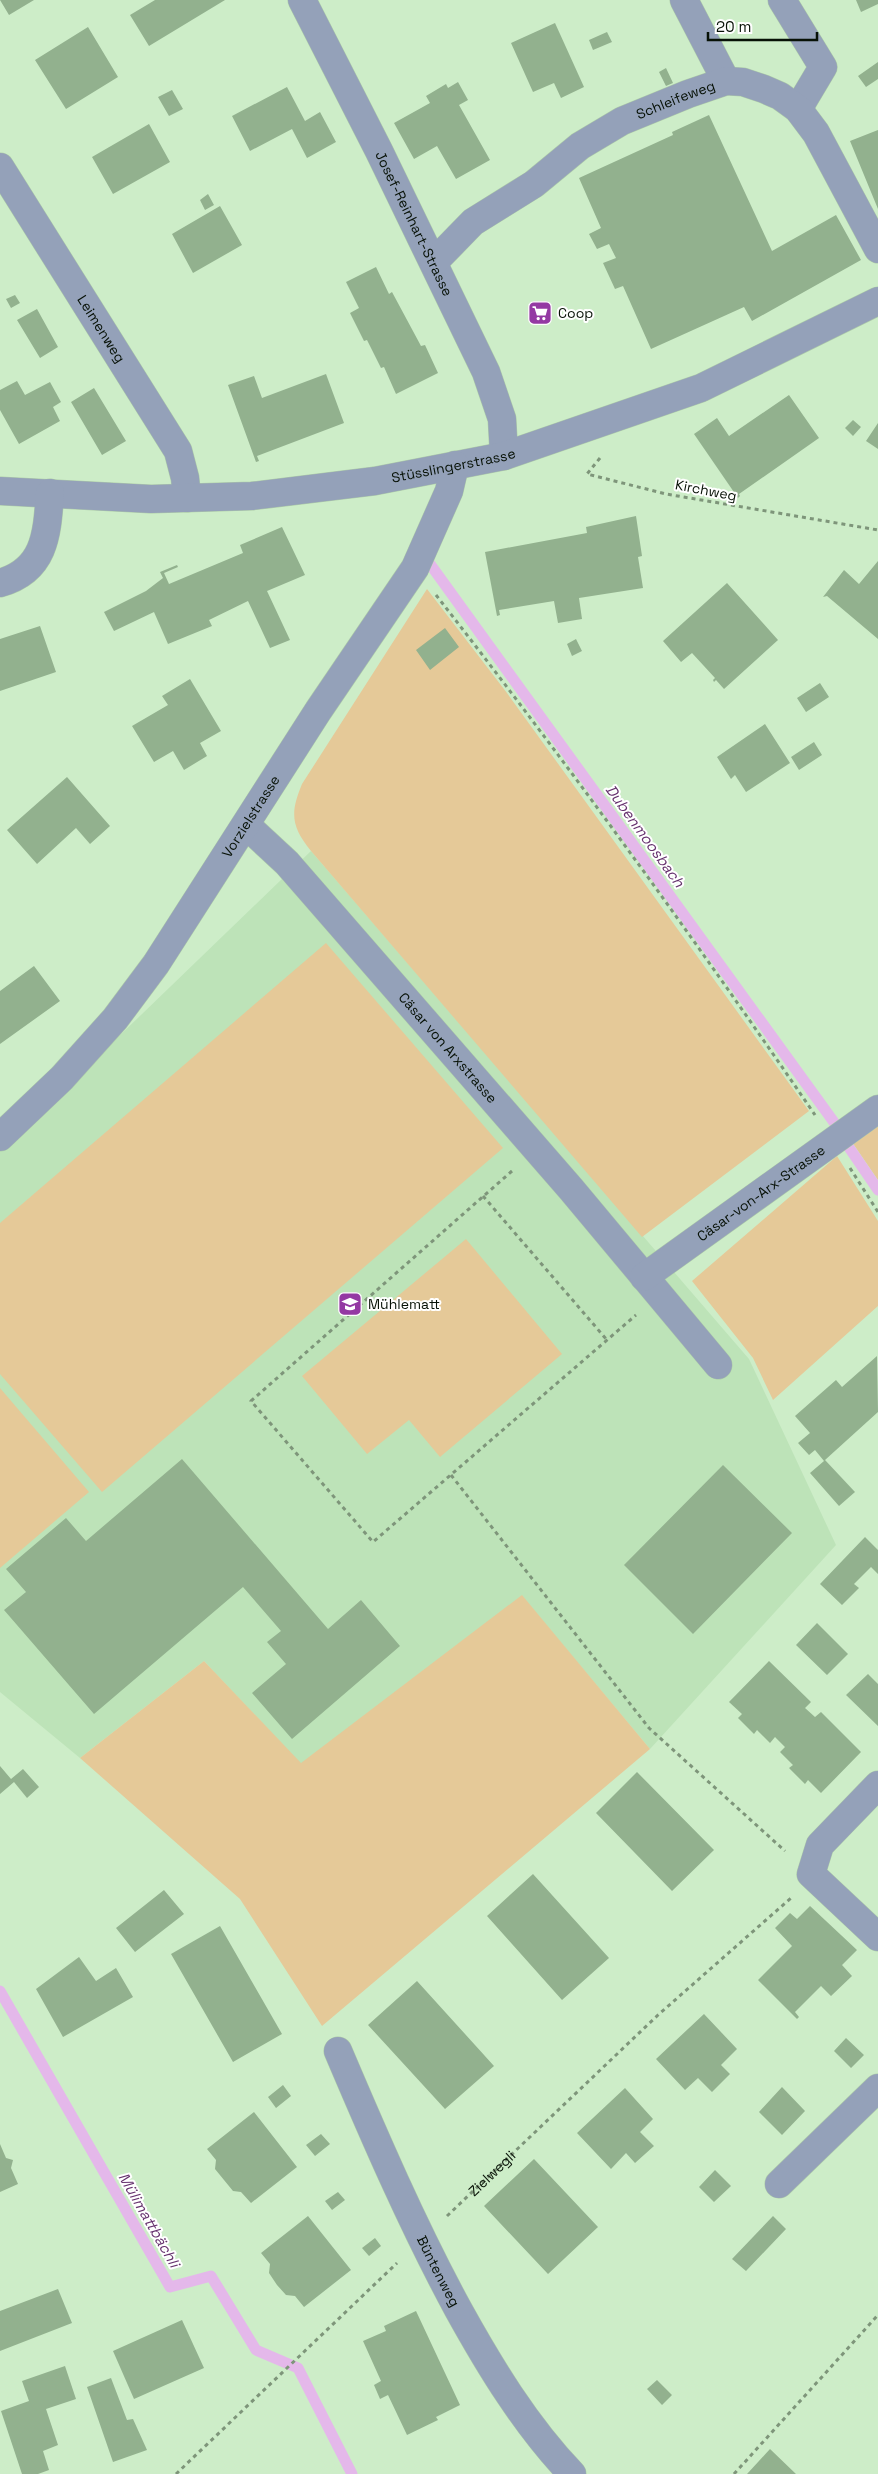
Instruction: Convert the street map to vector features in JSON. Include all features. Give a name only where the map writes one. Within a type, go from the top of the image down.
[{"type":"street","name":"Josef-Reinhart-Strasse","points":[[302,0],[434,262],[486,372],[502,419],[504,456]]},
{"type":"street","points":[[684,0],[726,81]]},
{"type":"street","points":[[782,0],[823,67],[798,109]]},
{"type":"street","name":"Schleifeweg","points":[[434,262],[473,222],[534,184],[580,146],[622,121],[694,91],[726,81],[743,82],[764,89],[780,96],[798,109],[816,133],[878,249]]},
{"type":"street","name":"Leimenweg","points":[[0,167],[178,451],[187,498]]},
{"type":"street","name":"Stüsslingerstrasse","points":[[0,491],[151,499],[252,496],[375,481],[504,456],[702,388],[878,301]]},
{"type":"street","name":"Vorzielstrasse","points":[[0,1137],[62,1078],[116,1019],[156,964],[318,711],[415,568],[449,491],[456,465]]},
{"type":"street","points":[[0,583],[34,564],[47,534],[50,493]]},
{"type":"street","name":"Cäsar von Arxstrasse","points":[[246,825],[287,863],[537,1149],[718,1365]]},
{"type":"street","name":"Cäsar-von-Arx-Strasse","points":[[652,1286],[834,1141],[878,1109]]},
{"type":"street","points":[[878,1785],[820,1845],[811,1874],[878,1937]]},
{"type":"street","name":"Büntenweg","points":[[338,2051],[422,2240],[482,2351],[520,2410],[552,2454],[572,2474]]},
{"type":"street","points":[[779,2184],[878,2088]]},
{"type":"path","name":"Kirchweg","points":[[594,426],[604,454],[587,474],[666,494],[878,530]]},
{"type":"path","points":[[415,568],[518,701],[717,971],[834,1141],[878,1212]]},
{"type":"path","points":[[537,1149],[251,1401],[373,1542],[607,1340],[652,1286]]},
{"type":"path","points":[[483,1196],[607,1340]]},
{"type":"path","points":[[451,1475],[649,1728],[811,1874]]},
{"type":"path","name":"Zielwegli","points":[[176,2474],[304,2350],[658,2015],[787,1903],[811,1874]]},
{"type":"path","points":[[734,2474],[878,2315]]},
{"type":"shaded area","points":[[427,589],[507,693],[809,1111],[642,1237],[311,851],[299,834],[296,826],[294,811],[302,784]]},
{"type":"shaded area","name":"Mühlematt","points":[[311,851],[749,1359],[836,1545],[650,1749],[522,1596],[301,1764],[204,1661],[80,1758],[0,1692],[0,1151]]},
{"type":"shaded area","points":[[326,943],[503,1148],[102,1492],[0,1374],[0,1223]]},
{"type":"shaded area","points":[[878,1122],[878,1180],[852,1142]]},
{"type":"shaded area","points":[[837,1156],[878,1221],[878,1306],[773,1400],[753,1358],[692,1281]]},
{"type":"shaded area","points":[[466,1239],[562,1354],[440,1457],[409,1420],[367,1454],[302,1376]]},
{"type":"shaded area","points":[[0,1388],[89,1492],[0,1568]]},
{"type":"shaded area","points":[[522,1595],[650,1749],[322,2026],[240,1899],[80,1758],[204,1661],[301,1763]]},
{"type":"building","points":[[0,0],[34,0],[9,15]]},
{"type":"building","points":[[155,0],[225,0],[149,46],[130,15]]},
{"type":"building","points":[[856,0],[878,0],[878,4],[861,12]]},
{"type":"building","points":[[555,23],[584,87],[561,98],[554,83],[533,92],[511,43]]},
{"type":"building","points":[[88,27],[118,77],[66,109],[35,60]]},
{"type":"building","points":[[607,32],[612,42],[593,50],[589,40]]},
{"type":"building","points":[[878,62],[878,79],[866,87],[858,76]]},
{"type":"building","points":[[666,68],[673,83],[666,86],[659,72]]},
{"type":"building","points":[[458,82],[468,100],[459,105],[490,160],[456,179],[437,146],[414,159],[394,123],[430,103],[426,96],[446,84],[448,88]]},
{"type":"building","points":[[287,87],[305,121],[320,112],[336,142],[307,158],[292,129],[250,151],[232,116]]},
{"type":"building","points":[[172,90],[183,109],[169,116],[158,97]]},
{"type":"building","points":[[709,115],[772,251],[836,215],[861,260],[752,321],[744,307],[651,349],[623,286],[615,289],[603,263],[616,258],[609,244],[597,249],[589,234],[601,228],[579,178],[673,135],[672,132]]},
{"type":"building","points":[[149,124],[170,162],[113,194],[92,157]]},
{"type":"building","points":[[878,130],[878,209],[850,141]]},
{"type":"building","points":[[208,194],[214,205],[205,210],[200,200]]},
{"type":"building","points":[[220,206],[242,245],[193,273],[172,234]]},
{"type":"building","points":[[376,267],[389,294],[392,292],[421,346],[425,345],[438,373],[396,394],[384,367],[381,368],[367,340],[364,341],[350,313],[359,308],[346,282]]},
{"type":"building","points":[[15,295],[20,303],[11,308],[6,299]]},
{"type":"building","points":[[37,309],[58,347],[40,358],[17,320]]},
{"type":"building","points":[[326,374],[344,423],[257,456],[259,461],[256,462],[228,385],[254,376],[262,398]]},
{"type":"building","points":[[17,381],[25,395],[50,382],[61,402],[53,407],[60,421],[19,444],[0,410],[0,390]]},
{"type":"building","points":[[94,388],[126,441],[102,455],[71,402]]},
{"type":"building","points":[[789,395],[819,438],[739,494],[738,498],[694,434],[717,418],[729,436]]},
{"type":"building","points":[[853,420],[861,427],[853,436],[845,428]]},
{"type":"building","points":[[878,423],[878,449],[866,441]]},
{"type":"building","points":[[636,516],[642,556],[638,557],[643,588],[579,598],[582,619],[558,623],[554,601],[499,610],[500,615],[497,616],[485,552],[587,533],[586,527]]},
{"type":"building","points":[[282,527],[305,575],[267,591],[290,640],[270,648],[248,601],[209,620],[212,626],[168,644],[154,612],[114,631],[104,612],[146,591],[163,578],[160,572],[177,565],[178,567],[164,573],[169,584],[243,553],[240,545]]},
{"type":"building","points":[[878,561],[878,639],[827,596],[823,597],[844,570],[859,584]]},
{"type":"building","points":[[727,583],[778,640],[724,689],[716,680],[714,682],[715,678],[692,653],[681,662],[663,641]]},
{"type":"building","points":[[40,626],[56,672],[0,691],[0,639]]},
{"type":"building","points":[[445,628],[459,647],[430,670],[416,650]]},
{"type":"building","points":[[576,639],[582,651],[572,656],[567,644]]},
{"type":"building","points":[[190,679],[221,731],[200,743],[207,756],[184,770],[173,751],[154,762],[132,726],[168,705],[162,696]]},
{"type":"building","points":[[820,683],[829,697],[806,712],[797,698]]},
{"type":"building","points":[[765,724],[790,763],[746,792],[735,775],[731,779],[717,757]]},
{"type":"building","points":[[814,742],[822,755],[799,770],[791,757]]},
{"type":"building","points":[[67,777],[110,826],[90,844],[76,828],[37,864],[7,830]]},
{"type":"building","points":[[34,966],[60,1001],[0,1044],[0,991]]},
{"type":"building","points":[[877,1356],[878,1412],[825,1460],[855,1492],[839,1506],[810,1473],[824,1461],[815,1450],[809,1455],[798,1443],[810,1433],[795,1416],[836,1380],[842,1387]]},
{"type":"building","points":[[182,1459],[328,1629],[361,1600],[400,1646],[292,1739],[252,1693],[286,1664],[267,1642],[281,1631],[243,1587],[94,1714],[4,1610],[26,1592],[6,1569],[66,1518],[86,1541]]},
{"type":"building","points":[[723,1465],[792,1533],[693,1634],[624,1565]]},
{"type":"building","points":[[865,1537],[878,1550],[878,1574],[871,1567],[854,1584],[859,1588],[842,1605],[820,1584]]},
{"type":"building","points":[[817,1623],[848,1654],[827,1675],[796,1645]]},
{"type":"building","points":[[769,1661],[811,1702],[805,1708],[815,1717],[821,1712],[861,1752],[821,1793],[808,1780],[805,1784],[789,1768],[793,1765],[780,1752],[785,1747],[775,1737],[770,1743],[757,1730],[754,1734],[738,1718],[742,1714],[729,1702]]},
{"type":"building","points":[[868,1674],[878,1684],[878,1726],[846,1695]]},
{"type":"building","points":[[0,1766],[11,1779],[23,1769],[39,1787],[27,1798],[14,1782],[0,1794]]},
{"type":"building","points":[[637,1772],[714,1850],[672,1891],[596,1813]]},
{"type":"building","points":[[533,1874],[609,1958],[562,2000],[487,1916]]},
{"type":"building","points":[[164,1890],[184,1914],[135,1952],[116,1928]]},
{"type":"building","points":[[810,1906],[857,1950],[842,1965],[852,1976],[831,1996],[821,1986],[795,2012],[799,2017],[797,2019],[758,1980],[792,1946],[775,1928],[790,1913],[797,1919]]},
{"type":"building","points":[[220,1926],[282,2034],[233,2062],[171,1954]]},
{"type":"building","points":[[79,1957],[96,1981],[116,1968],[133,1997],[63,2037],[36,1989]]},
{"type":"building","points":[[417,1981],[494,2066],[445,2109],[368,2025]]},
{"type":"building","points":[[704,2014],[737,2049],[721,2065],[730,2074],[712,2092],[698,2078],[685,2090],[656,2059]]},
{"type":"building","points":[[846,2038],[864,2055],[851,2068],[834,2051]]},
{"type":"building","points":[[283,2085],[291,2096],[276,2108],[268,2097]]},
{"type":"building","points":[[782,2087],[805,2111],[782,2135],[759,2112]]},
{"type":"building","points":[[625,2088],[653,2119],[640,2132],[654,2146],[635,2163],[626,2153],[611,2169],[577,2133]]},
{"type":"building","points":[[254,2112],[297,2167],[251,2203],[241,2192],[233,2191],[215,2169],[216,2160],[207,2149]]},
{"type":"building","points":[[321,2134],[330,2144],[315,2156],[306,2145]]},
{"type":"building","points":[[0,2144],[6,2158],[13,2160],[11,2168],[18,2184],[0,2192]]},
{"type":"building","points":[[534,2159],[598,2227],[548,2274],[484,2206]]},
{"type":"building","points":[[715,2170],[731,2186],[714,2202],[699,2187]]},
{"type":"building","points":[[338,2192],[345,2200],[332,2210],[325,2201]]},
{"type":"building","points":[[308,2216],[351,2270],[304,2307],[295,2296],[286,2295],[277,2285],[269,2273],[270,2264],[261,2253]]},
{"type":"building","points":[[773,2216],[786,2229],[746,2271],[732,2259]]},
{"type":"building","points":[[375,2238],[381,2246],[369,2256],[362,2248]]},
{"type":"building","points":[[58,2289],[72,2323],[0,2351],[0,2311]]},
{"type":"building","points":[[416,2311],[460,2405],[436,2417],[438,2420],[407,2435],[388,2395],[380,2399],[374,2385],[381,2381],[363,2341],[386,2331],[384,2326]]},
{"type":"building","points":[[182,2320],[204,2368],[134,2399],[113,2351]]},
{"type":"building","points":[[65,2366],[76,2399],[46,2409],[58,2445],[43,2451],[49,2470],[38,2474],[22,2474],[1,2411],[29,2401],[22,2381]]},
{"type":"building","points":[[111,2378],[127,2420],[133,2419],[147,2450],[113,2462],[87,2387]]},
{"type":"building","points":[[657,2380],[672,2395],[662,2405],[647,2389]]},
{"type":"building","points":[[770,2449],[796,2474],[747,2474]]},
{"type":"waterway","name":"Dubenmoosbach","points":[[430,564],[836,1125]]},
{"type":"waterway","name":"Dubenmoosbach","points":[[848,1146],[878,1190]]},
{"type":"waterway","name":"Mülimattbächli","points":[[0,1991],[170,2287],[211,2276],[256,2350],[298,2368],[352,2474]]},
{"type":"place","name":"Coop","points":[[540,313]]},
{"type":"place","name":"Mühlematt","points":[[350,1304]]}]
